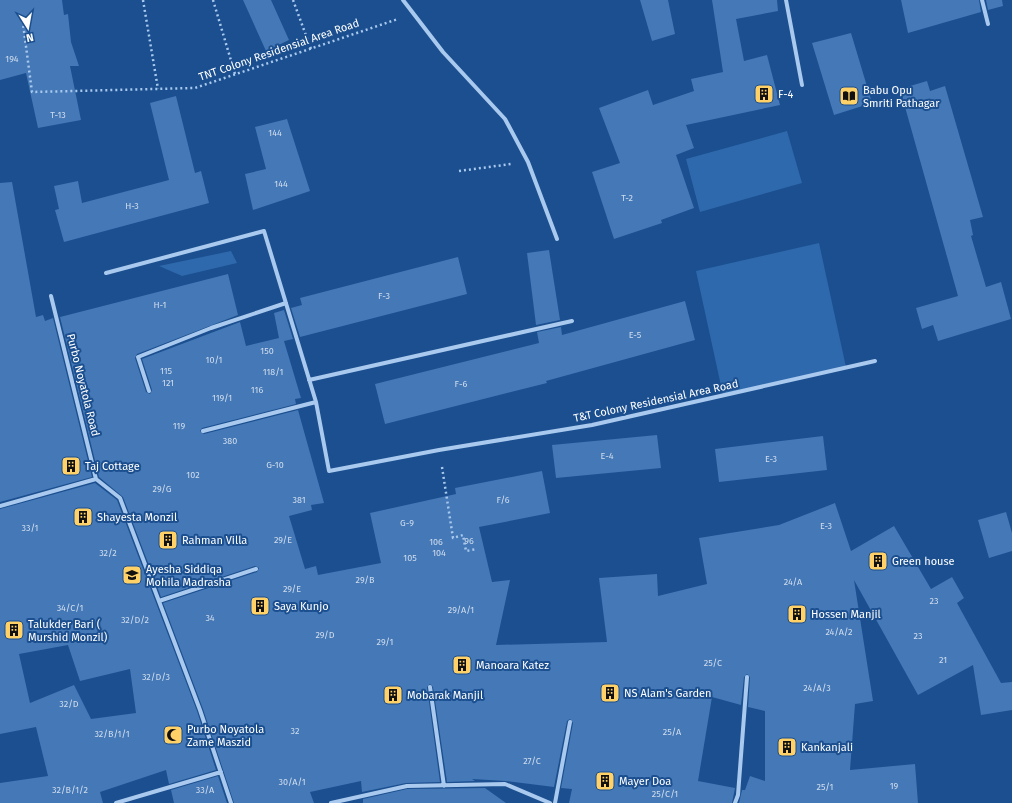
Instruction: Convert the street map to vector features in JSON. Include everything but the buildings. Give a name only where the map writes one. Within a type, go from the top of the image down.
[{"type":"street","points":[[403,0],[443,52],[505,119],[528,162],[557,239]]},
{"type":"street","points":[[786,0],[802,85]]},
{"type":"street","points":[[982,0],[988,24]]},
{"type":"street","name":"T&T Colony Residensial Area Road","points":[[106,273],[264,231],[316,402],[328,472],[439,450],[592,425],[875,361]]},
{"type":"street","name":"Purbo Noyatola Road","points":[[51,296],[96,479]]},
{"type":"street","points":[[149,391],[138,358],[210,328],[286,303]]},
{"type":"street","points":[[309,380],[572,321]]},
{"type":"street","points":[[203,430],[316,402]]},
{"type":"street","points":[[0,506],[96,479],[120,498],[159,601],[231,803]]},
{"type":"street","points":[[159,601],[256,569]]},
{"type":"street","points":[[735,803],[738,795],[747,677]]},
{"type":"street","points":[[430,687],[444,786]]},
{"type":"street","points":[[555,803],[570,722]]},
{"type":"street","points":[[116,803],[221,772]]},
{"type":"street","points":[[331,803],[407,786],[505,784],[550,803]]},
{"type":"path","points":[[143,0],[158,89]]},
{"type":"path","points":[[213,0],[235,74]]},
{"type":"path","points":[[293,0],[311,49]]},
{"type":"path","name":"TNT Colony Residensial Area Road","points":[[22,16],[32,92],[195,88],[400,18],[414,15]]},
{"type":"path","points":[[458,171],[528,162]]},
{"type":"path","points":[[439,450],[453,538],[463,535],[466,551],[477,549]]},
{"type":"shaded area","points":[[787,131],[802,183],[700,212],[686,159]]},
{"type":"shaded area","points":[[819,243],[846,367],[723,395],[696,271]]},
{"type":"shaded area","points":[[231,251],[237,263],[182,276],[159,266]]},
{"type":"place","name":"F-4","points":[[764,94]]},
{"type":"place","name":"Babu Opu Smriti Pathagar","points":[[849,96]]},
{"type":"place","name":"Taj Cottage","points":[[71,466]]},
{"type":"place","name":"Shayesta Monzil","points":[[83,517]]},
{"type":"place","name":"Rahman Villa","points":[[168,540]]},
{"type":"place","name":"Green house","points":[[878,561]]},
{"type":"place","name":"Ayesha Siddiqa Mohila Madrasha","points":[[132,575]]},
{"type":"place","name":"Saya Kunjo","points":[[260,606]]},
{"type":"place","name":"Hossen Manjil","points":[[797,614]]},
{"type":"place","name":"Talukder Bari ( Murshid Monzil)","points":[[14,630]]},
{"type":"place","name":"Manoara Katez","points":[[462,665]]},
{"type":"place","name":"NS Alam's Garden","points":[[610,693]]},
{"type":"place","name":"Mobarak Manjil","points":[[393,695]]},
{"type":"place","name":"Purbo Noyatola Zame Maszid","points":[[173,735]]},
{"type":"place","name":"Kankanjali","points":[[787,747]]},
{"type":"place","name":"Mayer Doa","points":[[605,781]]}]
